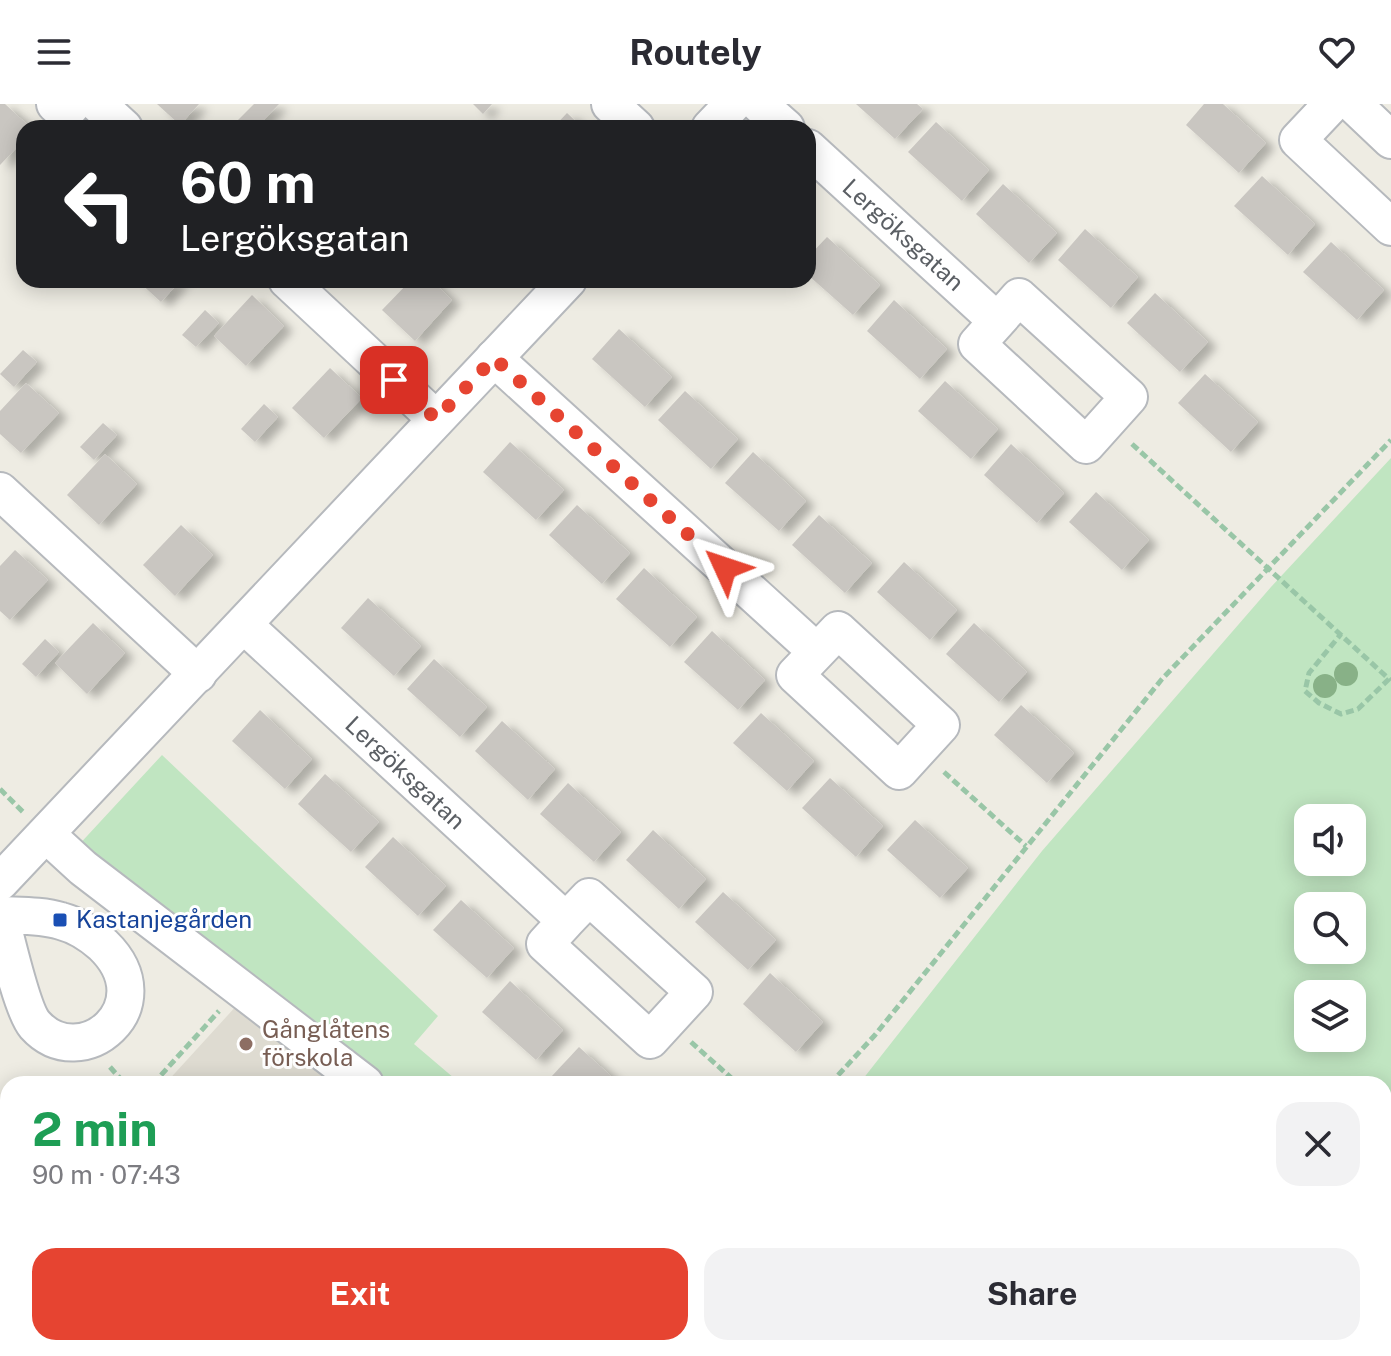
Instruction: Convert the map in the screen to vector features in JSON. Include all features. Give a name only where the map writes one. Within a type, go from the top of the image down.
[{"type":"street","points":[[55,104],[65,113],[73,104]]},
{"type":"street","points":[[98,104],[115,120]]},
{"type":"street","points":[[610,104],[627,120]]},
{"type":"street","points":[[718,120],[733,104]]},
{"type":"street","points":[[759,104],[777,120]]},
{"type":"street","points":[[1353,104],[1391,140]]},
{"type":"street","points":[[1318,109],[1298,140],[1391,227]]},
{"type":"street","name":"Lergöksgatan","points":[[816,155],[997,321]]},
{"type":"street","points":[[296,288],[436,419]]},
{"type":"street","points":[[0,882],[560,288]]},
{"type":"street","points":[[1019,297],[1129,397],[1086,445],[977,344],[997,321],[1019,297]]},
{"type":"street","points":[[494,358],[817,652]]},
{"type":"street","points":[[0,491],[198,674]]},
{"type":"street","name":"Lergöksgatan","points":[[244,625],[566,921]]},
{"type":"street","points":[[838,630],[941,725],[899,771],[795,675],[817,652],[838,630]]},
{"type":"street","points":[[47,835],[67,855],[355,1076]]},
{"type":"street","points":[[589,897],[694,992],[650,1040],[545,944],[566,921],[589,897]]},
{"type":"path","points":[[1107,422],[1268,567],[1341,634],[1389,679],[1358,709],[1341,714],[1319,703],[1305,691],[1309,673],[1341,634]]},
{"type":"path","points":[[837,1076],[875,1035],[1162,679],[1391,440]]},
{"type":"path","points":[[920,750],[1026,846]]},
{"type":"path","points":[[160,1076],[240,988]]},
{"type":"path","points":[[668,1021],[729,1076]]},
{"type":"shaded area","name":"Gånglåtens förskola","points":[[238,1004],[332,1076],[172,1076]]},
{"type":"green space","points":[[1391,458],[1391,1076],[865,1076],[1042,851],[1271,587]]},
{"type":"green space","points":[[162,755],[438,1016],[414,1044],[452,1076],[368,1076],[75,849]]},
{"type":"building","points":[[0,104],[5,104],[22,120],[16,120],[16,148],[0,165]]},
{"type":"building","points":[[157,104],[199,104],[185,120],[175,120]]},
{"type":"building","points":[[254,104],[279,104],[264,120],[238,120]]},
{"type":"building","points":[[473,104],[492,104],[483,114]]},
{"type":"building","points":[[856,104],[917,104],[923,109],[895,139]]},
{"type":"building","points":[[1204,104],[1223,104],[1266,143],[1239,173],[1186,125]]},
{"type":"building","points":[[567,113],[574,120],[560,120]]},
{"type":"building","points":[[936,122],[989,170],[962,201],[908,152]]},
{"type":"building","points":[[1262,176],[1315,224],[1288,255],[1234,206]]},
{"type":"building","points":[[1003,184],[1057,233],[1029,263],[976,214]]},
{"type":"building","points":[[1085,229],[1138,277],[1111,308],[1058,260]]},
{"type":"building","points":[[827,237],[880,285],[853,315],[816,282],[816,249]]},
{"type":"building","points":[[1331,242],[1384,290],[1357,320],[1303,272]]},
{"type":"building","points":[[146,288],[174,288],[161,302]]},
{"type":"building","points":[[403,288],[439,288],[452,300],[415,341],[382,310]]},
{"type":"building","points":[[1155,293],[1208,342],[1180,372],[1127,323]]},
{"type":"building","points":[[252,295],[284,326],[246,366],[214,336]]},
{"type":"building","points":[[894,300],[947,349],[920,379],[867,331]]},
{"type":"building","points":[[205,310],[219,323],[196,347],[182,335]]},
{"type":"building","points":[[619,329],[672,377],[645,407],[592,359]]},
{"type":"building","points":[[23,350],[37,362],[14,387],[0,374]]},
{"type":"building","points":[[330,368],[362,398],[324,438],[292,408]]},
{"type":"building","points":[[1205,374],[1258,422],[1231,452],[1178,403]]},
{"type":"building","points":[[945,381],[998,429],[971,459],[918,411]]},
{"type":"building","points":[[26,383],[59,413],[21,453],[0,434],[0,411]]},
{"type":"building","points":[[685,391],[738,439],[711,469],[658,420]]},
{"type":"building","points":[[264,404],[278,417],[255,442],[241,429]]},
{"type":"building","points":[[103,423],[117,435],[94,460],[80,447]]},
{"type":"building","points":[[510,442],[564,490],[536,520],[483,472]]},
{"type":"building","points":[[1011,444],[1064,493],[1037,523],[984,475]]},
{"type":"building","points":[[753,452],[806,501],[779,531],[725,483]]},
{"type":"building","points":[[105,454],[137,484],[99,525],[67,495]]},
{"type":"building","points":[[1096,492],[1149,540],[1122,570],[1069,522]]},
{"type":"building","points":[[577,505],[630,553],[602,584],[549,535]]},
{"type":"building","points":[[819,515],[872,563],[845,593],[792,545]]},
{"type":"building","points":[[181,525],[213,555],[175,596],[143,565]]},
{"type":"building","points":[[15,550],[48,580],[10,620],[0,611],[0,566]]},
{"type":"building","points":[[904,562],[957,610],[930,640],[877,592]]},
{"type":"building","points":[[644,568],[697,617],[670,647],[616,599]]},
{"type":"building","points":[[368,598],[421,646],[394,676],[341,628]]},
{"type":"building","points":[[93,623],[125,653],[87,694],[55,663]]},
{"type":"building","points":[[974,623],[1027,672],[999,702],[946,654]]},
{"type":"building","points":[[712,631],[765,680],[738,710],[684,662]]},
{"type":"building","points":[[45,639],[59,652],[36,677],[22,664]]},
{"type":"building","points":[[434,659],[487,707],[460,737],[407,689]]},
{"type":"building","points":[[1021,705],[1074,753],[1047,783],[994,735]]},
{"type":"building","points":[[260,710],[312,759],[285,789],[232,741]]},
{"type":"building","points":[[761,713],[814,761],[787,791],[733,743]]},
{"type":"building","points":[[502,721],[555,769],[528,800],[475,751]]},
{"type":"building","points":[[325,774],[379,822],[351,852],[298,804]]},
{"type":"building","points":[[830,778],[883,826],[856,857],[802,808]]},
{"type":"building","points":[[568,783],[621,832],[594,862],[540,814]]},
{"type":"building","points":[[915,820],[968,868],[940,898],[887,850]]},
{"type":"building","points":[[653,830],[706,879],[679,909],[626,860]]},
{"type":"building","points":[[393,837],[446,886],[418,916],[365,867]]},
{"type":"building","points":[[723,892],[776,940],[748,970],[695,922]]},
{"type":"building","points":[[461,900],[514,948],[487,978],[433,930]]},
{"type":"building","points":[[770,973],[823,1022],[796,1052],[743,1004]]},
{"type":"building","points":[[510,981],[563,1030],[536,1060],[482,1012]]},
{"type":"building","points":[[579,1047],[611,1076],[552,1076]]},
{"type":"place","name":"Kastanjegården","points":[[60,920]]},
{"type":"place","name":"Gånglåtens förskola","points":[[246,1044]]},
{"type":"route","points":[[394,380],[436,419],[494,358],[725,568]]}]
